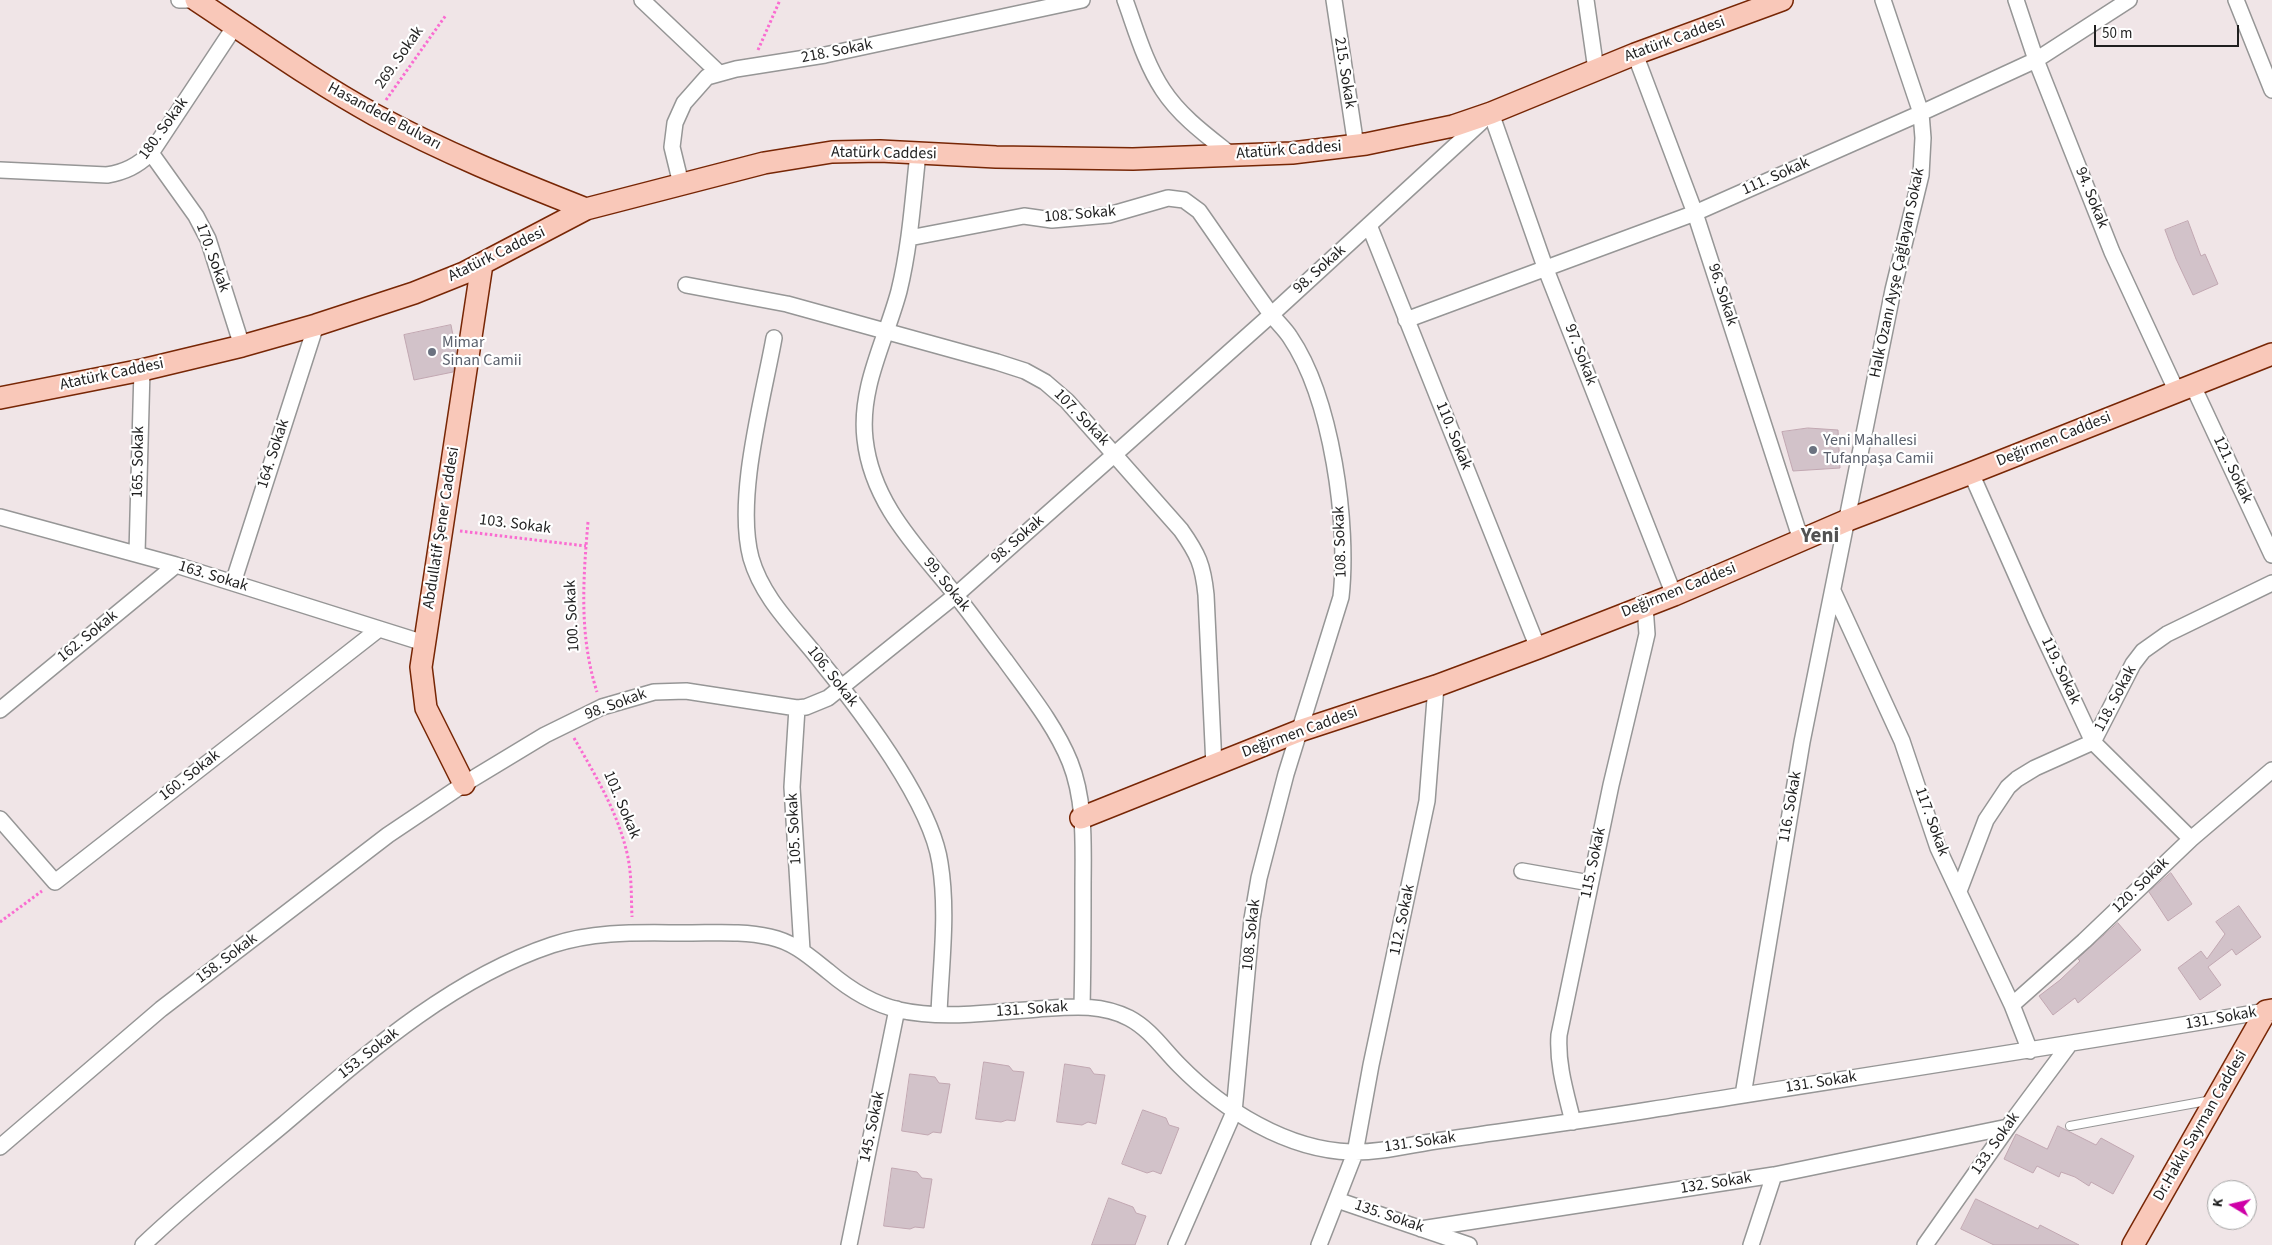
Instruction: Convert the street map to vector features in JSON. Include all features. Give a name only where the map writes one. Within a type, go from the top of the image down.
[{"type":"street","points":[[179,0],[196,0]]},
{"type":"street","name":"Hasandede Bulvarı","points":[[196,0],[333,91],[376,115],[488,170],[586,209]]},
{"type":"street","points":[[642,0],[719,73]]},
{"type":"street","name":"218. Sokak","points":[[681,184],[672,147],[675,123],[684,103],[707,77],[751,67],[825,55],[1030,6],[1082,0]]},
{"type":"street","points":[[1125,0],[1146,58],[1163,91],[1197,128],[1230,154]]},
{"type":"street","name":"215. Sokak","points":[[1334,0],[1356,146]]},
{"type":"street","points":[[1586,0],[1596,70]]},
{"type":"street","name":"Atatürk Caddesi","points":[[0,398],[142,370],[242,346],[316,325],[414,293],[482,264],[586,209],[764,162],[804,155],[870,151],[1124,159],[1292,153],[1356,146],[1453,126],[1490,113],[1635,54],[1782,0]]},
{"type":"street","name":"Halk Ozanı Ayşe Çağlayan Sokak","points":[[1848,520],[1893,290],[1921,175],[1923,138],[1921,113],[1883,0]]},
{"type":"street","name":"94. Sokak","points":[[2016,0],[2036,60],[2112,252],[2185,389]]},
{"type":"street","name":"111. Sokak","points":[[1406,320],[1695,212],[1921,113],[2036,60],[2129,0]]},
{"type":"street","points":[[2236,0],[2272,90]]},
{"type":"street","name":"180. Sokak","points":[[0,170],[107,175],[122,172],[139,164],[151,153],[235,26]]},
{"type":"street","name":"96. Sokak","points":[[1635,54],[1695,212],[1801,540]]},
{"type":"street","name":"98. Sokak","points":[[464,784],[545,734],[602,707],[654,692],[686,691],[797,708],[818,703],[842,688],[956,595],[1115,454],[1272,314],[1490,113]]},
{"type":"street","name":"97. Sokak","points":[[1490,113],[1545,267],[1674,595]]},
{"type":"street","name":"170. Sokak","points":[[151,153],[196,216],[208,239],[242,346]]},
{"type":"street","name":"99. Sokak","points":[[918,153],[909,238],[898,292],[866,392],[864,414],[865,440],[872,471],[893,518],[956,595],[1022,684],[1056,732],[1070,761],[1076,780],[1083,853],[1082,1006]]},
{"type":"street","name":"108. Sokak","points":[[909,238],[1024,216],[1052,220],[1109,215],[1168,198],[1184,200],[1199,212],[1291,338],[1309,373],[1320,403],[1343,517],[1344,568],[1341,597],[1272,822],[1259,878],[1252,919],[1234,1112],[1176,1245]]},
{"type":"street","name":"110. Sokak","points":[[1369,225],[1538,648]]},
{"type":"street","name":"Abdullatif Şener Caddesi","points":[[464,784],[426,708],[422,667],[424,643],[482,264]]},
{"type":"street","name":"107. Sokak","points":[[686,285],[787,304],[886,333],[998,362],[1025,371],[1045,382],[1068,401],[1181,530],[1197,553],[1206,595],[1214,766]]},
{"type":"street","name":"164. Sokak","points":[[233,583],[316,325]]},
{"type":"street","name":"106. Sokak","points":[[774,338],[748,477],[746,516],[751,557],[757,574],[776,609],[842,688],[893,761],[920,806],[934,840],[940,861],[944,913],[939,1013]]},
{"type":"street","name":"Değirmen Caddesi","points":[[1081,818],[1299,731],[1436,686],[1538,648],[1674,595],[1848,520],[2272,354]]},
{"type":"street","name":"165. Sokak","points":[[137,553],[142,370]]},
{"type":"street","name":"121. Sokak","points":[[2185,389],[2272,555]]},
{"type":"street","name":"119. Sokak","points":[[1971,473],[2036,620],[2093,742],[2191,838]]},
{"type":"street","name":"163. Sokak","points":[[0,517],[137,553],[424,643]]},
{"type":"street","name":"116. Sokak","points":[[1743,1095],[1786,833],[1848,520]]},
{"type":"street","name":"162. Sokak","points":[[0,710],[176,565]]},
{"type":"street","name":"118. Sokak","points":[[1960,891],[1986,820],[2008,787],[2035,768],[2093,742],[2133,664],[2143,651],[2167,634],[2272,583]]},
{"type":"street","name":"117. Sokak","points":[[1833,591],[1902,741],[1930,828],[2012,1005],[2030,1051]]},
{"type":"street","name":"115. Sokak","points":[[1574,1122],[1561,1074],[1558,1051],[1559,1035],[1611,785],[1644,647],[1646,634],[1645,606]]},
{"type":"street","name":"160. Sokak","points":[[54,882],[379,629]]},
{"type":"street","name":"112. Sokak","points":[[1319,1245],[1355,1153],[1371,1065],[1427,801],[1436,686]]},
{"type":"street","name":"105. Sokak","points":[[797,708],[792,787],[802,950]]},
{"type":"street","name":"120. Sokak","points":[[2012,1005],[2084,941],[2191,838],[2272,770]]},
{"type":"street","name":"158. Sokak","points":[[0,1147],[161,1009],[388,835],[464,784]]},
{"type":"street","points":[[0,819],[54,882]]},
{"type":"street","points":[[1522,871],[1590,883]]},
{"type":"street","name":"131. Sokak","points":[[632,933],[745,932],[788,941],[850,988],[873,1001],[897,1009],[939,1013],[987,1013],[1082,1006],[1112,1012],[1130,1019],[1144,1028],[1179,1066],[1234,1112],[1274,1132],[1306,1144],[1355,1153],[1574,1122],[2069,1045],[2269,1011]]},
{"type":"street","name":"153. Sokak","points":[[143,1245],[174,1216],[340,1077],[389,1038],[443,1000],[474,982],[549,946],[603,934],[632,933]]},
{"type":"street","name":"145. Sokak","points":[[849,1245],[897,1009]]},
{"type":"street","name":"Dr.Hakkı Sayman Caddesi","points":[[2133,1245],[2269,1011]]},
{"type":"street","name":"133. Sokak","points":[[1926,1245],[2008,1126],[2069,1045]]},
{"type":"street","name":"132. Sokak","points":[[1421,1229],[1774,1175],[2008,1126]]},
{"type":"street","points":[[1750,1245],[1774,1175]]},
{"type":"street","name":"135. Sokak","points":[[1337,1200],[1469,1245]]},
{"type":"lane","points":[[2070,1126],[2216,1100]]},
{"type":"path","points":[[751,67],[780,0]]},
{"type":"path","name":"269. Sokak","points":[[376,115],[446,15]]},
{"type":"path","name":"100. Sokak","points":[[588,522],[584,574],[584,626],[588,665],[602,707]]},
{"type":"path","name":"103. Sokak","points":[[442,529],[586,546]]},
{"type":"path","name":"101. Sokak","points":[[567,724],[605,793],[620,829],[630,876],[632,933]]},
{"type":"path","points":[[0,922],[54,882]]},
{"type":"building","points":[[2188,221],[2201,256],[2205,254],[2218,284],[2193,295],[2165,230]]},
{"type":"building","name":"Mimar Sinan Camii","points":[[451,325],[456,351],[453,372],[414,380],[404,335]]},
{"type":"building","name":"Yeni Mahallesi Tufanpaşa Camii","points":[[1808,428],[1838,430],[1840,468],[1793,471],[1782,432]]},
{"type":"building","points":[[2171,873],[2192,904],[2168,921],[2149,892]]},
{"type":"building","points":[[2239,906],[2261,937],[2236,955],[2232,949],[2208,967],[2221,985],[2200,1000],[2178,968],[2201,951],[2207,959],[2225,934],[2216,922]]},
{"type":"building","points":[[2118,923],[2141,950],[2078,1003],[2075,998],[2053,1015],[2039,996],[2060,980],[2080,961],[2078,959]]},
{"type":"building","points":[[984,1062],[1009,1066],[1013,1071],[1024,1072],[1015,1121],[1007,1120],[1001,1122],[976,1119]]},
{"type":"building","points":[[1065,1064],[1090,1068],[1094,1074],[1105,1075],[1096,1124],[1088,1122],[1082,1125],[1057,1122]]},
{"type":"building","points":[[910,1074],[935,1077],[939,1083],[950,1084],[941,1133],[933,1132],[928,1135],[902,1131]]},
{"type":"building","points":[[1143,1110],[1166,1118],[1169,1125],[1179,1128],[1161,1174],[1153,1171],[1147,1173],[1122,1164]]},
{"type":"building","points":[[2058,1126],[2096,1145],[2101,1138],[2134,1156],[2113,1194],[2091,1182],[2089,1186],[2075,1177],[2061,1172],[2059,1177],[2037,1166],[2033,1173],[2004,1159],[2016,1134],[2047,1149]]},
{"type":"building","points":[[892,1168],[917,1172],[922,1178],[932,1179],[924,1228],[915,1227],[910,1229],[884,1226]]},
{"type":"building","points":[[1109,1198],[1133,1207],[1136,1213],[1146,1216],[1135,1245],[1092,1245]]},
{"type":"building","points":[[1976,1199],[2038,1229],[2040,1225],[2079,1245],[1994,1245],[1961,1229]]},
{"type":"place","name":"Mimar Sinan Camii","points":[[432,352]]},
{"type":"place","name":"Yeni Mahallesi Tufanpaşa Camii","points":[[1813,450]]},
{"type":"district","name":"Yeni","points":[[1820,537]]}]
